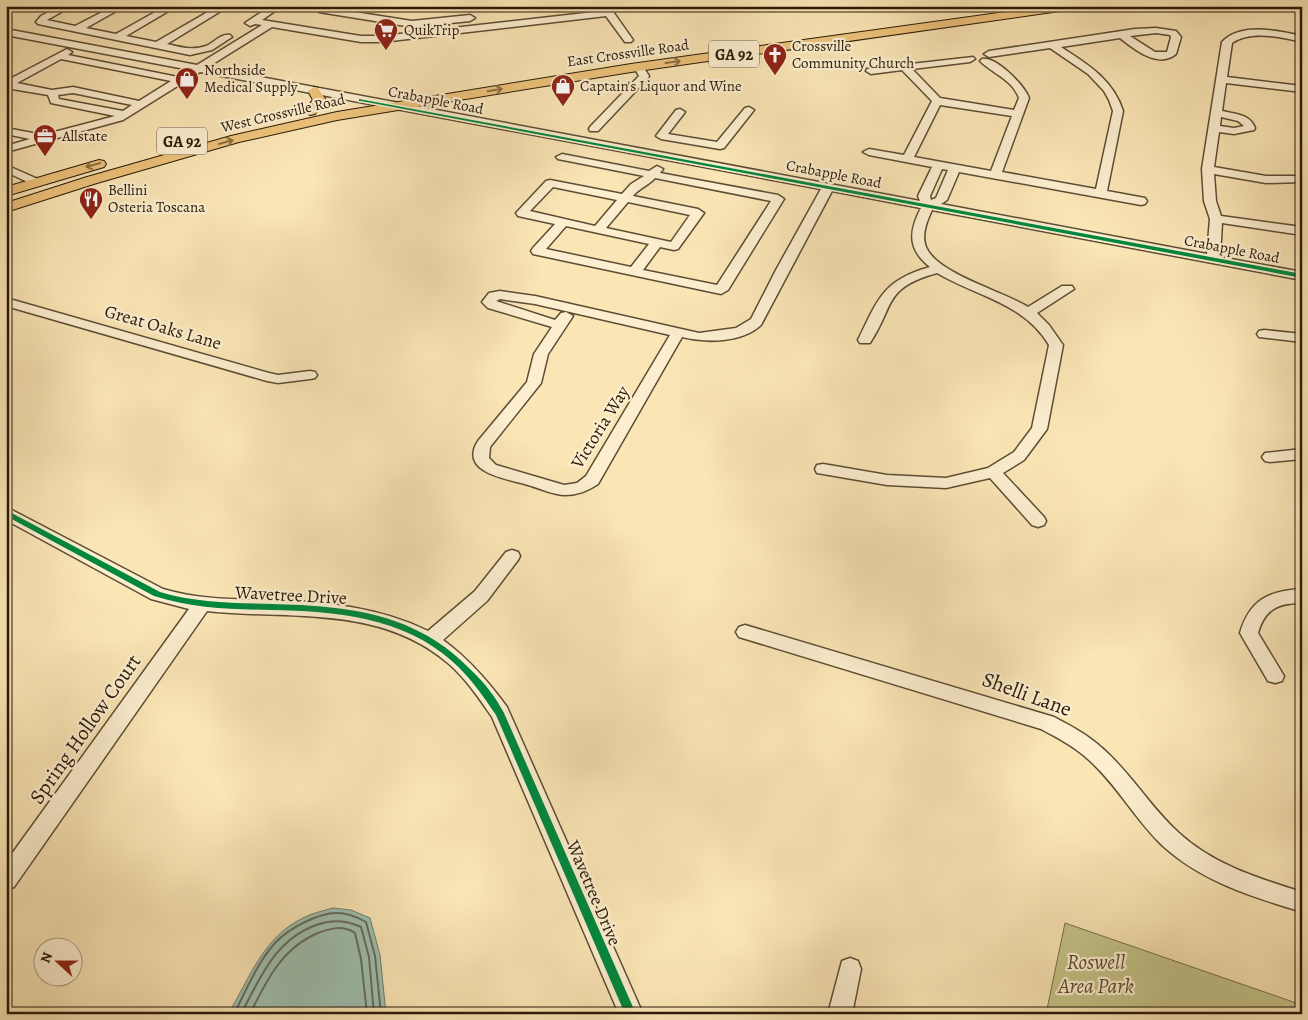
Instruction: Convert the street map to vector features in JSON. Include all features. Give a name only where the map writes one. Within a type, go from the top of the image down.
[{"type":"main road","name":"East Crossville Road","points":[[361,100],[600,62],[1014,6]]},
{"type":"main road","name":"East Crossville Road","points":[[395,106],[639,67],[1074,6]]},
{"type":"main road","points":[[310,111],[320,100],[314,91]]},
{"type":"main road","name":"West Crossville Road","points":[[128,156],[226,130],[361,100]]},
{"type":"main road","name":"West Crossville Road","points":[[6,208],[92,180],[236,139],[337,116],[395,106]]},
{"type":"main road","points":[[6,192],[111,160]]},
{"type":"street","points":[[68,6],[44,18],[41,22],[190,52],[204,50],[278,6]]},
{"type":"street","points":[[75,30],[121,6]]},
{"type":"street","points":[[116,38],[173,6]]},
{"type":"street","points":[[157,46],[225,6]]},
{"type":"street","points":[[351,14],[363,6]]},
{"type":"street","points":[[465,6],[474,29]]},
{"type":"street","points":[[254,21],[361,39],[375,39],[474,29],[607,10],[628,40]]},
{"type":"street","points":[[294,28],[318,12],[351,14],[412,24],[470,18]]},
{"type":"street","points":[[6,149],[119,118],[270,24]]},
{"type":"street","points":[[987,58],[1052,46],[1122,35],[1158,30],[1173,33],[1176,37],[1171,54],[1166,56],[1147,52],[1122,35]]},
{"type":"street","name":"Crabapple Road","points":[[6,32],[1302,276]]},
{"type":"street","points":[[1213,260],[1216,219],[1210,201],[1208,169],[1227,42],[1232,37],[1251,33],[1302,39]]},
{"type":"street","points":[[7,84],[77,46]]},
{"type":"street","points":[[1052,46],[1098,77],[1116,99],[1118,111],[1101,194]]},
{"type":"street","points":[[871,71],[970,59],[966,56],[970,51],[982,51],[1023,92],[1024,98],[995,175]]},
{"type":"street","points":[[58,56],[180,80]]},
{"type":"street","points":[[594,129],[644,76],[639,67]]},
{"type":"street","points":[[905,68],[937,101],[1019,114]]},
{"type":"street","points":[[1222,79],[1302,89]]},
{"type":"street","points":[[7,84],[52,93],[73,90],[140,104]]},
{"type":"street","points":[[52,93],[55,101],[123,114]]},
{"type":"street","points":[[907,159],[937,101]]},
{"type":"street","points":[[680,112],[661,136],[720,146],[750,110]]},
{"type":"street","points":[[1214,128],[1234,131],[1250,128],[1248,123],[1241,118],[1216,113]]},
{"type":"street","points":[[6,131],[42,139]]},
{"type":"street","points":[[672,158],[685,140]]},
{"type":"street","points":[[598,230],[635,186],[645,182],[644,160],[632,150]]},
{"type":"street","points":[[869,152],[954,169],[1141,201]]},
{"type":"street","points":[[562,157],[778,199],[721,290],[537,251],[562,222]]},
{"type":"street","points":[[645,173],[664,164],[689,161]]},
{"type":"street","points":[[928,206],[924,196],[938,166]]},
{"type":"street","points":[[6,168],[36,182]]},
{"type":"street","points":[[823,470],[887,480],[946,483],[993,472],[1019,456],[1039,429],[1056,345],[1046,328],[1028,312],[937,269],[924,256],[918,246],[917,232],[928,206],[941,200],[954,169]]},
{"type":"street","points":[[1208,169],[1269,180],[1302,179]]},
{"type":"street","points":[[550,183],[698,213],[674,246],[562,222],[522,213],[550,183]]},
{"type":"street","points":[[928,186],[945,190]]},
{"type":"street","points":[[570,308],[561,325],[533,319],[492,305],[489,300],[494,296],[500,295],[570,308],[699,337],[720,336],[745,329],[756,323],[786,261],[828,187]]},
{"type":"street","points":[[1216,219],[1302,231]]},
{"type":"street","points":[[635,271],[657,242]]},
{"type":"street","points":[[865,340],[886,298],[894,287],[907,279],[937,269]]},
{"type":"street","points":[[1028,312],[1067,289]]},
{"type":"street","name":"Great Oaks Lane","points":[[6,302],[267,377],[278,379],[310,375]]},
{"type":"street","name":"Victoria Way","points":[[561,325],[542,354],[534,383],[483,445],[479,453],[481,462],[490,469],[564,490],[581,488],[592,480],[678,333]]},
{"type":"street","points":[[1264,334],[1302,338]]},
{"type":"street","points":[[1270,457],[1302,454]]},
{"type":"street","points":[[993,472],[1038,521]]},
{"type":"street","name":"Wavetree Drive","points":[[6,513],[157,594],[178,601],[202,606],[311,608],[343,611],[388,621],[430,640],[453,656],[471,672],[487,692],[500,713],[631,1014]]},
{"type":"street","points":[[430,640],[481,596],[512,556]]},
{"type":"street","points":[[1275,676],[1250,633],[1254,616],[1269,603],[1290,596],[1302,596]]},
{"type":"street","name":"Spring Hollow Court","points":[[6,880],[202,606]]},
{"type":"street","name":"Shelli Lane","points":[[745,632],[1047,723],[1073,737],[1095,753],[1113,771],[1162,831],[1183,850],[1208,867],[1244,884],[1302,902]]},
{"type":"street","points":[[840,1014],[850,970]]},
{"type":"green space","name":"Roswell Area Park","points":[[1065,923],[1302,1005],[1302,1014],[1046,1014]]},
{"type":"water","points":[[333,908],[351,910],[370,918],[380,955],[386,1014],[228,1014],[267,947],[289,926],[314,913]]},
{"type":"cycle path","points":[[361,100],[1302,276]]},
{"type":"cycle path","points":[[6,513],[157,594],[172,599],[228,606],[309,608],[374,618],[403,627],[431,640],[456,659],[479,683],[500,713],[631,1014]]},
{"type":"place","name":"QuikTrip","points":[[386,51]]},
{"type":"place","name":"Crossville Community Church","points":[[775,76]]},
{"type":"place","name":"Northside Medical Supply","points":[[187,100]]},
{"type":"place","name":"Captain's Liquor and Wine","points":[[563,107]]},
{"type":"place","name":"Allstate","points":[[45,157]]},
{"type":"place","name":"Bellini Osteria Toscana","points":[[91,220]]}]
